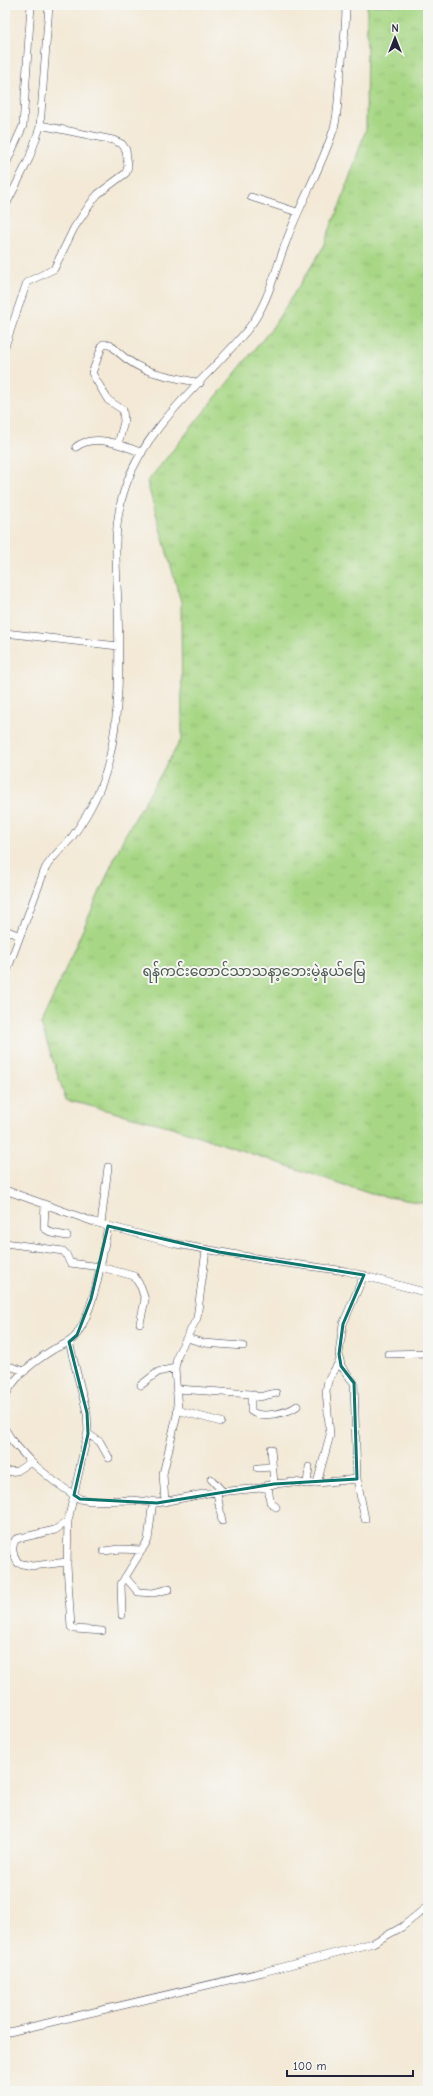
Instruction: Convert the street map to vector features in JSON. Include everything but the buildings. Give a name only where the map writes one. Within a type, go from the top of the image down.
[{"type":"street","points":[[5,166],[23,126],[31,5]]},
{"type":"street","points":[[5,207],[29,159],[40,125],[49,5]]},
{"type":"street","points":[[5,976],[44,869],[50,859],[71,837],[85,816],[96,796],[109,762],[116,714],[118,646],[116,531],[125,486],[142,453],[178,405],[200,383],[249,327],[258,314],[277,270],[297,212],[311,184],[335,126],[346,30],[346,5]]},
{"type":"street","points":[[5,346],[27,282],[54,269],[74,228],[86,209],[98,194],[126,173],[128,166],[126,150],[122,144],[114,140],[40,125]]},
{"type":"street","points":[[251,197],[297,212]]},
{"type":"street","points":[[118,444],[124,412],[108,400],[92,373],[103,344],[110,344],[127,361],[146,371],[200,383]]},
{"type":"street","points":[[76,447],[89,441],[118,444],[142,453]]},
{"type":"street","points":[[5,633],[118,646]]},
{"type":"street","points":[[5,930],[20,936]]},
{"type":"street","points":[[5,1398],[11,1387],[25,1372],[42,1357],[69,1342],[77,1335],[82,1325],[101,1267],[108,1168]]},
{"type":"street","points":[[5,1190],[105,1225],[206,1250],[346,1271],[428,1293]]},
{"type":"street","points":[[45,1205],[44,1228],[52,1233],[67,1236]]},
{"type":"street","points":[[5,1243],[63,1251],[70,1263],[101,1267],[130,1275],[137,1279],[145,1304],[141,1312],[140,1323]]},
{"type":"street","points":[[164,1502],[163,1474],[177,1410],[175,1368],[178,1354],[197,1318],[206,1250]]},
{"type":"street","points":[[317,1483],[330,1435],[326,1391],[328,1381],[339,1362],[343,1324],[364,1275]]},
{"type":"street","points":[[187,1338],[204,1344],[243,1346]]},
{"type":"street","points":[[69,1342],[87,1413],[88,1434],[68,1521],[67,1562],[71,1627],[75,1629],[102,1631]]},
{"type":"street","points":[[388,1354],[428,1353]]},
{"type":"street","points":[[339,1362],[354,1383],[357,1479],[365,1519]]},
{"type":"street","points":[[5,1365],[25,1372]]},
{"type":"street","points":[[141,1385],[158,1372],[175,1368]]},
{"type":"street","points":[[177,1389],[251,1394],[259,1397],[276,1394]]},
{"type":"street","points":[[251,1394],[251,1411],[255,1414],[272,1415],[291,1411],[297,1406]]},
{"type":"street","points":[[177,1410],[221,1422]]},
{"type":"street","points":[[5,1429],[13,1442],[31,1462],[80,1499],[90,1501],[153,1501],[157,1503],[220,1492],[261,1488],[271,1484],[294,1482],[307,1484],[357,1479]]},
{"type":"street","points":[[88,1434],[100,1442],[109,1458]]},
{"type":"street","points":[[271,1449],[272,1467],[270,1502],[276,1507]]},
{"type":"street","points":[[5,1472],[17,1471],[31,1462]]},
{"type":"street","points":[[258,1468],[272,1467]]},
{"type":"street","points":[[307,1484],[309,1467]]},
{"type":"street","points":[[211,1479],[220,1492],[222,1522]]},
{"type":"street","points":[[122,1615],[120,1587],[149,1537],[153,1501]]},
{"type":"street","points":[[67,1562],[32,1566],[18,1563],[12,1553],[13,1544],[16,1539],[21,1536],[55,1530],[68,1521]]},
{"type":"street","points":[[104,1551],[120,1549],[142,1550]]},
{"type":"street","points":[[125,1577],[138,1592],[153,1593],[169,1589]]},
{"type":"street","points":[[5,2033],[263,1972],[373,1943],[406,1924],[428,1906]]},
{"type":"highlighted area","points":[[108,1226],[219,1252],[364,1275],[343,1324],[339,1354],[341,1366],[354,1383],[357,1479],[274,1484],[157,1503],[80,1499],[74,1495],[88,1434],[87,1413],[69,1342],[77,1335],[91,1299]]},
{"type":"green space","name":"ရန်ကင်းတောင်သာသနာ့ဘေးမဲ့နယ်မြေ","points":[[367,5],[428,5],[428,1204],[371,1194],[172,1127],[66,1100],[41,1024],[124,837],[182,738],[181,602],[147,482],[272,328],[321,251],[341,202],[366,129]]}]
